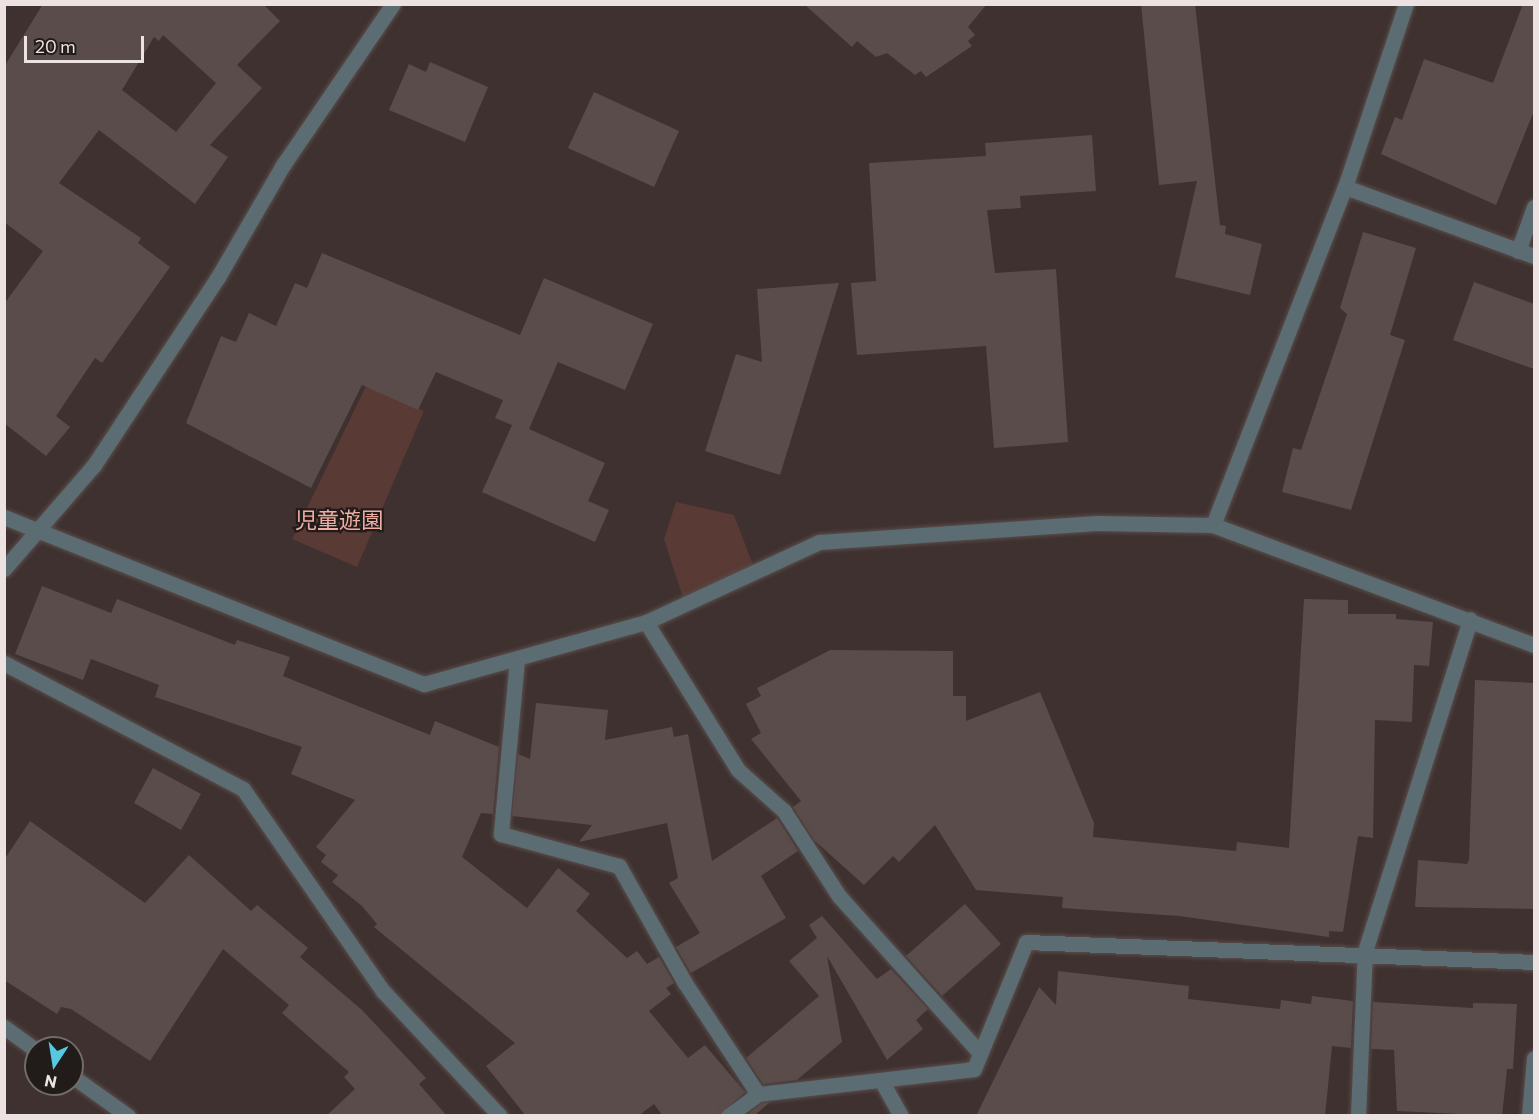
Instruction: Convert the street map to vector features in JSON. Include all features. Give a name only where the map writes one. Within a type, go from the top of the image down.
[{"type":"street","points":[[4,569],[94,465],[218,277],[284,165],[393,4]]},
{"type":"street","points":[[1213,525],[1345,187],[1406,4]]},
{"type":"street","points":[[1345,187],[1534,256]]},
{"type":"street","points":[[1518,250],[1534,207]]},
{"type":"street","points":[[4,517],[36,533],[424,684],[517,660],[646,622],[819,542],[1096,523],[1213,525],[1470,619],[1534,645]]},
{"type":"street","points":[[1358,1116],[1365,951],[1470,619]]},
{"type":"street","points":[[646,622],[738,770],[784,811],[839,896],[980,1053]]},
{"type":"street","points":[[517,660],[501,834],[620,866],[685,983],[758,1094]]},
{"type":"street","points":[[4,663],[243,789],[383,991],[500,1116]]},
{"type":"street","points":[[728,1116],[758,1094],[974,1069],[1026,942],[1365,951],[1534,962]]},
{"type":"street","points":[[4,1028],[24,1042]]},
{"type":"street","points":[[1529,1116],[1534,1058]]},
{"type":"street","points":[[881,1080],[901,1116]]},
{"type":"street","points":[[84,1085],[128,1116]]},
{"type":"green space","name":"児童遊園","points":[[367,384],[424,411],[357,567],[292,539]]},
{"type":"green space","points":[[676,502],[734,515],[753,565],[683,598],[664,539]]},
{"type":"building","points":[[43,4],[263,4],[280,21],[237,65],[262,88],[210,145],[228,157],[195,204],[99,130],[59,183],[141,238],[138,243],[170,267],[102,363],[95,358],[56,416],[70,427],[46,456],[4,423],[4,304],[43,251],[4,222],[4,67]],"holes":[[[163,35],[216,83],[176,132],[122,90],[154,37],[159,41]]]},
{"type":"building","points":[[804,4],[987,4],[968,27],[975,35],[968,41],[972,46],[926,77],[921,71],[915,75],[887,53],[876,57],[857,41],[852,47]]},
{"type":"building","points":[[1141,4],[1195,4],[1220,225],[1226,226],[1225,234],[1262,244],[1250,295],[1175,277],[1197,181],[1159,185]]},
{"type":"building","points":[[1523,4],[1534,4],[1534,111],[1496,205],[1381,154],[1395,117],[1402,120],[1424,59],[1493,83]]},
{"type":"building","points":[[430,62],[488,87],[465,142],[389,110],[409,64],[426,72]]},
{"type":"building","points":[[594,92],[679,131],[654,187],[568,148]]},
{"type":"building","points":[[1092,135],[1096,191],[1020,196],[1021,208],[987,210],[995,273],[1056,269],[1068,442],[994,448],[986,346],[857,355],[851,283],[876,281],[869,163],[986,156],[985,143]]},
{"type":"building","points":[[1363,232],[1416,248],[1390,335],[1405,340],[1351,510],[1282,492],[1293,448],[1301,450],[1347,314],[1340,308]]},
{"type":"building","points":[[322,253],[520,335],[544,278],[653,324],[625,390],[558,362],[529,429],[605,463],[588,501],[609,510],[595,542],[482,492],[512,425],[495,418],[503,400],[436,372],[418,410],[362,385],[311,488],[186,423],[221,336],[236,342],[249,313],[276,326],[295,283],[307,288]]},
{"type":"building","points":[[1474,282],[1534,304],[1534,369],[1453,340]]},
{"type":"building","points":[[839,283],[780,475],[705,451],[736,354],[762,362],[757,289]]},
{"type":"building","points":[[42,586],[111,613],[117,599],[235,645],[237,640],[290,657],[283,676],[430,735],[435,721],[499,747],[493,814],[481,813],[462,857],[527,908],[558,868],[590,894],[576,911],[627,958],[637,951],[647,964],[659,957],[674,983],[666,988],[671,994],[649,1011],[688,1058],[705,1045],[745,1092],[718,1116],[663,1116],[654,1104],[638,1116],[526,1116],[486,1066],[515,1043],[374,927],[377,924],[362,906],[332,882],[338,875],[321,862],[326,855],[316,847],[355,800],[291,774],[302,747],[155,697],[159,685],[91,659],[83,680],[15,654]]},
{"type":"building","points":[[1304,599],[1348,600],[1348,614],[1396,614],[1396,619],[1433,622],[1429,666],[1414,665],[1412,722],[1375,720],[1373,838],[1358,836],[1343,932],[1329,931],[1329,937],[1179,916],[1062,908],[1063,897],[976,890],[935,825],[899,862],[893,856],[864,885],[814,840],[793,807],[801,801],[751,739],[761,733],[746,704],[761,696],[757,688],[830,650],[953,651],[953,696],[966,696],[966,721],[1040,692],[1094,823],[1093,837],[1236,851],[1237,842],[1289,848]]},
{"type":"building","points":[[1475,680],[1534,683],[1534,909],[1415,907],[1418,860],[1467,864],[1469,860]]},
{"type":"building","points":[[536,703],[608,710],[605,740],[672,727],[674,737],[688,734],[712,861],[777,818],[798,851],[761,876],[786,918],[691,973],[676,947],[700,933],[669,883],[678,878],[667,823],[579,842],[592,825],[512,816],[518,754],[530,759]]},
{"type":"building","points":[[153,768],[201,794],[181,830],[134,803]]},
{"type":"building","points":[[30,821],[145,903],[189,855],[251,911],[257,905],[308,948],[300,957],[362,1010],[426,1078],[419,1084],[447,1116],[326,1116],[355,1089],[344,1077],[349,1072],[282,1013],[289,1005],[223,949],[150,1061],[71,1009],[61,1007],[57,1014],[4,980],[4,860]]},
{"type":"building","points":[[965,904],[1001,944],[942,996],[906,956]]},
{"type":"building","points":[[822,916],[877,979],[891,969],[928,1009],[916,1020],[923,1029],[887,1060],[827,956],[842,1042],[797,1080],[763,1084],[746,1058],[819,996],[789,961],[817,938],[809,925]]},
{"type":"building","points":[[1058,971],[1189,986],[1188,999],[1280,1009],[1281,1000],[1311,1004],[1312,996],[1353,1001],[1351,1048],[1332,1046],[1325,1116],[976,1116],[1039,987],[1056,1005]]},
{"type":"building","points":[[1373,1002],[1473,1008],[1473,1003],[1517,1004],[1513,1069],[1507,1069],[1502,1116],[1397,1111],[1394,1050],[1371,1049]]},
{"type":"building","points":[[770,1102],[754,1116],[745,1116],[762,1103]]}]
